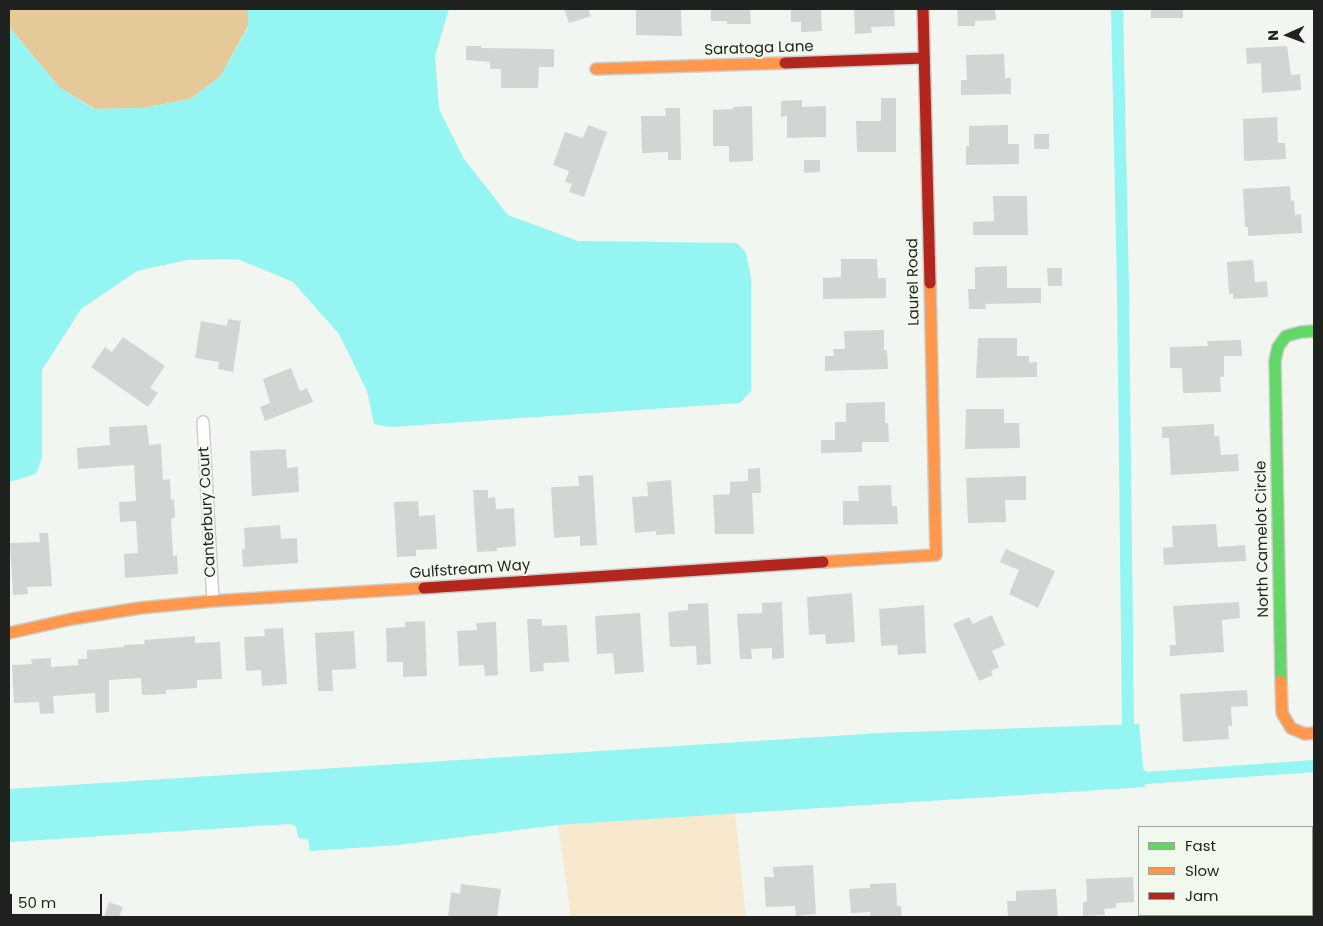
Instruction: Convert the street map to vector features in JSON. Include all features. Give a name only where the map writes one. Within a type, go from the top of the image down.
[{"type":"street","name":"Laurel Road","points":[[923,9],[936,555]]},
{"type":"street","name":"Saratoga Lane","points":[[596,69],[924,58]]},
{"type":"street","name":"North Camelot Circle","points":[[1314,331],[1286,336],[1278,347],[1275,361],[1282,712],[1291,728],[1305,734],[1314,733]]},
{"type":"street","name":"Canterbury Court","points":[[203,422],[213,601]]},
{"type":"street","name":"Gulfstream Way","points":[[9,633],[72,619],[213,601],[936,555]]},
{"type":"shaded area","points":[[9,9],[248,9],[248,26],[220,77],[190,99],[143,108],[95,109],[59,87],[9,27]]},
{"type":"shaded area","points":[[735,813],[746,917],[571,917],[558,825]]},
{"type":"water","points":[[248,9],[449,9],[435,56],[439,109],[464,159],[508,215],[578,241],[737,243],[746,253],[751,279],[751,391],[740,403],[391,427],[374,424],[367,391],[339,334],[293,282],[238,259],[186,260],[137,271],[81,309],[42,370],[42,457],[36,474],[9,482],[9,27],[59,87],[94,109],[143,108],[190,99],[220,77],[248,27]]},
{"type":"water","points":[[1139,724],[1145,787],[558,825],[398,845],[310,851],[308,839],[298,838],[296,826],[290,824],[9,842],[9,789],[880,733]]},
{"type":"building","points":[[564,9],[588,9],[591,16],[569,23]]},
{"type":"building","points":[[636,9],[681,9],[682,36],[636,35]]},
{"type":"building","points":[[711,9],[750,9],[751,24],[727,24],[727,21],[711,21]]},
{"type":"building","points":[[791,9],[821,9],[822,31],[801,32],[801,22],[791,22]]},
{"type":"building","points":[[854,9],[894,9],[895,26],[871,27],[872,33],[855,34]]},
{"type":"building","points":[[957,9],[995,9],[996,20],[975,21],[975,26],[958,26]]},
{"type":"building","points":[[1151,9],[1183,9],[1183,18],[1151,18]]},
{"type":"building","points":[[466,46],[554,49],[554,67],[539,67],[538,88],[501,88],[501,69],[490,69],[490,62],[466,60]]},
{"type":"building","points":[[1287,46],[1291,75],[1300,74],[1301,90],[1262,93],[1261,63],[1247,64],[1246,48]]},
{"type":"building","points":[[1004,54],[1005,78],[1011,78],[1011,94],[961,95],[961,80],[967,80],[966,55]]},
{"type":"building","points":[[881,98],[896,98],[896,152],[857,152],[856,121],[881,121]]},
{"type":"building","points":[[802,100],[802,107],[826,106],[826,137],[787,138],[787,116],[781,117],[781,101]]},
{"type":"building","points":[[752,106],[753,161],[729,162],[729,146],[713,146],[713,110]]},
{"type":"building","points":[[665,108],[680,108],[681,160],[668,160],[668,152],[642,153],[641,116],[666,116]]},
{"type":"building","points":[[1277,117],[1278,143],[1285,143],[1286,159],[1244,161],[1243,119]]},
{"type":"building","points":[[588,125],[607,132],[584,197],[569,192],[572,184],[565,182],[569,171],[553,165],[565,132],[583,138]]},
{"type":"building","points":[[1008,125],[1008,144],[1019,144],[1019,164],[966,165],[966,146],[969,146],[969,126]]},
{"type":"building","points":[[1034,134],[1049,134],[1049,149],[1034,149]]},
{"type":"building","points":[[804,160],[820,160],[820,172],[804,173]]},
{"type":"building","points":[[1290,186],[1291,201],[1294,200],[1295,215],[1301,214],[1302,233],[1248,236],[1248,227],[1245,227],[1243,189]]},
{"type":"building","points":[[993,196],[1027,196],[1028,235],[973,235],[973,222],[994,221]]},
{"type":"building","points":[[841,259],[877,259],[878,278],[886,278],[886,298],[823,299],[823,278],[841,277]]},
{"type":"building","points":[[1253,260],[1255,282],[1267,281],[1268,297],[1233,299],[1233,294],[1229,294],[1227,262]]},
{"type":"building","points":[[1007,266],[1007,288],[1041,288],[1041,303],[985,304],[986,309],[969,309],[968,289],[975,289],[975,267]]},
{"type":"building","points":[[1047,268],[1062,268],[1062,286],[1048,286]]},
{"type":"building","points":[[228,319],[241,321],[233,372],[218,369],[219,362],[195,358],[201,321],[227,326]]},
{"type":"building","points":[[884,330],[884,350],[887,350],[888,369],[825,371],[825,356],[834,356],[833,349],[845,349],[844,331]]},
{"type":"building","points":[[123,337],[165,366],[150,388],[158,393],[148,407],[91,367],[105,347],[112,352]]},
{"type":"building","points":[[978,338],[1017,338],[1017,356],[1029,356],[1029,363],[1037,362],[1037,377],[976,378]]},
{"type":"building","points":[[1241,340],[1242,356],[1224,356],[1224,377],[1220,377],[1221,392],[1183,393],[1182,368],[1170,368],[1170,347],[1208,346],[1207,341]]},
{"type":"building","points":[[291,368],[300,391],[307,388],[313,402],[265,421],[260,407],[270,403],[263,379]]},
{"type":"building","points":[[885,402],[885,423],[888,423],[889,442],[862,442],[862,452],[821,453],[821,440],[835,440],[835,422],[846,422],[846,403]]},
{"type":"building","points":[[966,409],[1004,409],[1004,423],[1019,423],[1020,448],[965,449]]},
{"type":"building","points":[[1214,424],[1214,436],[1219,436],[1221,455],[1238,454],[1239,471],[1171,475],[1169,438],[1162,438],[1162,427]]},
{"type":"building","points":[[147,425],[149,445],[161,444],[163,480],[170,479],[171,500],[174,499],[175,518],[171,519],[173,556],[177,555],[178,574],[125,578],[124,554],[138,553],[136,521],[120,522],[119,502],[136,501],[134,465],[78,469],[77,448],[110,445],[109,427]]},
{"type":"building","points":[[286,449],[287,468],[298,467],[299,492],[252,496],[250,451]]},
{"type":"building","points":[[760,468],[761,493],[752,493],[754,534],[715,534],[713,495],[730,494],[730,482],[748,481],[748,469]]},
{"type":"building","points":[[593,475],[597,545],[580,546],[580,536],[554,538],[551,487],[579,486],[578,476]]},
{"type":"building","points":[[1026,476],[1026,500],[1005,500],[1006,522],[968,523],[966,478]]},
{"type":"building","points":[[671,480],[675,534],[656,535],[656,531],[635,533],[632,497],[648,496],[647,482]]},
{"type":"building","points":[[891,485],[892,506],[897,506],[898,524],[843,525],[843,501],[859,501],[858,486]]},
{"type":"building","points":[[473,490],[488,490],[488,498],[495,497],[496,509],[514,508],[516,546],[497,548],[497,551],[477,552]]},
{"type":"building","points":[[418,501],[419,516],[435,515],[437,549],[416,550],[416,556],[397,557],[394,502]]},
{"type":"building","points":[[1216,524],[1218,547],[1245,545],[1246,561],[1164,565],[1163,548],[1173,547],[1172,526]]},
{"type":"building","points":[[280,525],[281,539],[297,538],[298,563],[243,567],[242,549],[245,549],[244,528]]},
{"type":"building","points":[[39,533],[48,533],[52,586],[27,587],[28,594],[13,595],[10,543],[40,542]]},
{"type":"building","points":[[1006,549],[1055,571],[1038,608],[1009,594],[1019,570],[1000,562]]},
{"type":"building","points":[[852,593],[855,642],[826,644],[825,634],[809,635],[807,597]]},
{"type":"building","points":[[782,602],[784,658],[772,659],[772,648],[751,649],[752,659],[740,659],[737,614],[762,613],[762,603]]},
{"type":"building","points":[[1239,602],[1240,618],[1222,620],[1224,652],[1170,656],[1170,645],[1176,645],[1173,606]]},
{"type":"building","points":[[708,603],[711,664],[697,665],[696,646],[670,647],[668,612],[688,610],[688,604]]},
{"type":"building","points":[[924,605],[926,653],[898,655],[897,645],[881,646],[879,609]]},
{"type":"building","points":[[640,613],[644,672],[615,674],[613,653],[597,654],[595,616]]},
{"type":"building","points":[[992,615],[1005,645],[992,651],[999,667],[991,671],[993,675],[979,681],[953,624],[969,617],[973,624]]},
{"type":"building","points":[[527,619],[542,619],[542,626],[567,625],[569,662],[543,663],[544,671],[530,672]]},
{"type":"building","points":[[425,621],[427,676],[403,677],[403,662],[387,662],[386,628],[405,627],[405,622]]},
{"type":"building","points":[[496,622],[498,675],[485,676],[484,665],[459,666],[457,631],[477,630],[476,623]]},
{"type":"building","points":[[283,628],[287,684],[262,686],[261,670],[246,671],[244,637],[265,636],[264,629]]},
{"type":"building","points":[[354,631],[356,669],[332,670],[333,691],[318,691],[315,633]]},
{"type":"building","points":[[195,636],[195,643],[220,642],[222,679],[197,680],[197,688],[166,690],[166,694],[142,695],[141,678],[109,680],[109,712],[96,713],[95,693],[53,696],[54,713],[40,714],[39,702],[14,703],[12,665],[32,664],[31,659],[51,658],[51,667],[78,665],[78,659],[87,659],[87,650],[145,644],[144,640]]},
{"type":"building","points":[[1247,690],[1248,706],[1231,707],[1232,726],[1228,726],[1229,739],[1183,742],[1180,694]]},
{"type":"building","points":[[813,865],[816,914],[796,916],[795,906],[766,907],[764,877],[774,877],[773,867]]},
{"type":"building","points":[[1133,877],[1134,902],[1116,903],[1116,908],[1104,909],[1105,915],[1083,916],[1083,902],[1087,902],[1086,879]]},
{"type":"building","points":[[896,883],[897,906],[901,906],[902,917],[870,916],[870,912],[851,913],[849,889],[870,888],[870,884]]},
{"type":"building","points":[[461,884],[501,889],[497,917],[448,917],[451,892],[460,894]]},
{"type":"building","points":[[1056,889],[1058,917],[1008,917],[1007,901],[1016,901],[1016,891]]},
{"type":"building","points":[[109,902],[123,907],[119,917],[104,917]]},
{"type":"waterway","points":[[1117,9],[1123,290],[1128,724],[1126,741]]},
{"type":"waterway","points":[[1133,769],[1145,778],[1314,766]]},
{"type":"traffic: fast","points":[[1281,681],[1275,361],[1278,347],[1286,336],[1314,331]]},
{"type":"traffic: slow","points":[[596,69],[785,63]]},
{"type":"traffic: slow","points":[[823,562],[936,555],[930,283]]},
{"type":"traffic: slow","points":[[9,633],[72,619],[140,608],[213,601],[424,588]]},
{"type":"traffic: slow","points":[[1281,681],[1282,713],[1291,728],[1305,734],[1314,733]]},
{"type":"traffic: jam","points":[[923,9],[930,283]]},
{"type":"traffic: jam","points":[[785,63],[924,58]]},
{"type":"traffic: jam","points":[[424,588],[823,562]]}]
